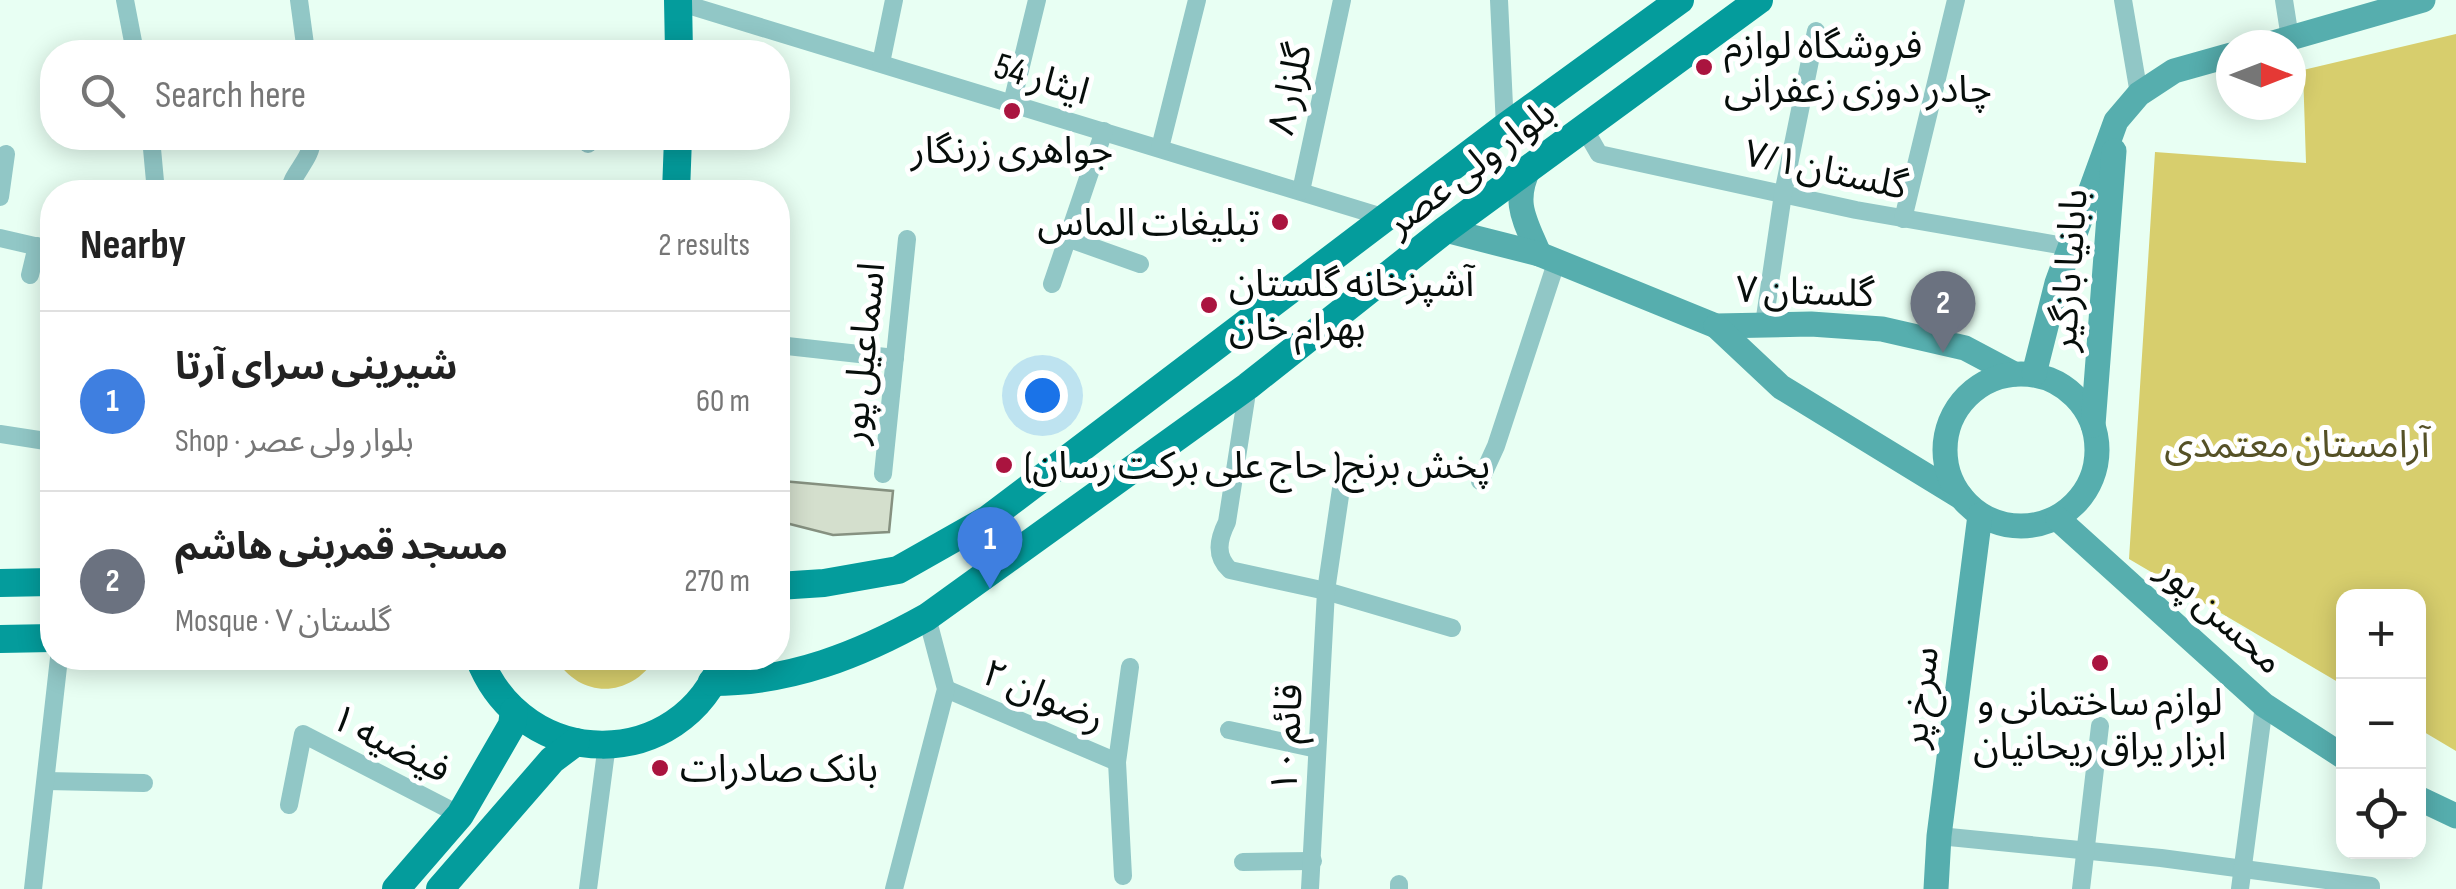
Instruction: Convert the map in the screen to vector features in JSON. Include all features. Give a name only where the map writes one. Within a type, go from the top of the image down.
[{"type":"main road","name":"بلوار ولی عصر","points":[[790,585],[898,570],[988,519],[1505,127],[1680,0]]},
{"type":"main road","name":"بلوار ولی عصر","points":[[718,670],[763,680],[814,669],[884,642],[927,617],[1248,386],[1445,230],[1759,0]]},
{"type":"main road","points":[[2306,34],[2424,0]]},
{"type":"main road","points":[[678,1],[679,40]]},
{"type":"main road","name":"بابانیا بازگیر","points":[[2024,374],[2116,122],[2139,94],[2174,71],[2216,59]]},
{"type":"main road","name":"بابانیا بازگیر","points":[[2093,425],[2116,122]]},
{"type":"main road","points":[[676,180],[678,150]]},
{"type":"main road","points":[[1528,168],[1519,188],[1519,202],[1548,257]]},
{"type":"main road","name":"گلستان ۷","points":[[1445,230],[1548,257],[1716,326],[1882,329],[1965,348],[2024,374]]},
{"type":"main road","points":[[1716,326],[1781,387],[1970,506],[2011,526],[2058,519],[2080,499],[2093,476],[2098,450],[2093,425],[2070,391],[2054,380],[2024,374],[1993,379],[1974,389],[1960,405],[1945,445],[1946,466],[1970,506]]},
{"type":"main road","name":"سرخ پر","points":[[1936,889],[1970,506]]},
{"type":"main road","name":"محسن پور","points":[[2058,519],[2264,705],[2336,752]]},
{"type":"main road","points":[[0,582],[40,582]]},
{"type":"main road","points":[[790,597],[824,583]]},
{"type":"main road","points":[[0,639],[40,638]]},
{"type":"main road","points":[[790,661],[814,669]]},
{"type":"main road","points":[[484,670],[514,711],[545,732],[576,742],[608,744],[631,742],[664,729],[693,708],[718,670]]},
{"type":"main road","points":[[396,889],[460,815],[512,725],[514,711]]},
{"type":"main road","points":[[440,889],[552,760],[576,742]]},
{"type":"main road","points":[[2426,802],[2456,816]]},
{"type":"street","points":[[124,0],[132,40]]},
{"type":"street","points":[[299,0],[304,40]]},
{"type":"street","points":[[881,64],[894,0]]},
{"type":"street","points":[[1012,103],[1037,0]]},
{"type":"street","points":[[1160,148],[1197,0]]},
{"type":"street","name":"گلزار ۸","points":[[1301,191],[1342,0]]},
{"type":"street","points":[[1500,0],[1505,127]]},
{"type":"street","points":[[1902,218],[1956,0]]},
{"type":"street","points":[[2123,0],[2139,94]]},
{"type":"street","points":[[2280,30],[2284,0]]},
{"type":"street","name":"ایثار 54","points":[[678,1],[1386,218]]},
{"type":"street","points":[[1764,324],[1783,194],[1816,31]]},
{"type":"street","name":"گلستان۷/۱","points":[[1584,128],[1598,154],[1902,218],[2070,247]]},
{"type":"street","points":[[1052,284],[1104,131]]},
{"type":"street","points":[[152,150],[155,180]]},
{"type":"street","points":[[293,180],[312,150]]},
{"type":"street","points":[[0,197],[6,154]]},
{"type":"street","points":[[0,238],[40,247]]},
{"type":"street","points":[[1068,238],[1140,264]]},
{"type":"street","name":"اسماعیل پور","points":[[883,474],[907,239]]},
{"type":"street","points":[[30,275],[40,257]]},
{"type":"street","points":[[1480,482],[1496,446],[1548,257]]},
{"type":"street","points":[[790,347],[894,358]]},
{"type":"street","points":[[1248,386],[1227,522],[1219,538],[1222,563],[1230,570],[1326,591],[1452,628]]},
{"type":"street","points":[[0,434],[40,440]]},
{"type":"street","name":"قائم ۱۰","points":[[1310,889],[1326,591],[1342,482]]},
{"type":"street","points":[[894,889],[946,688],[927,617]]},
{"type":"street","points":[[1123,876],[1117,762],[1130,667]]},
{"type":"street","points":[[33,889],[58,670]]},
{"type":"street","name":"رضوان ۲","points":[[946,688],[1117,762]]},
{"type":"street","points":[[2240,889],[2264,705]]},
{"type":"street","points":[[2081,889],[2100,726]]},
{"type":"street","points":[[1230,730],[1317,749]]},
{"type":"street","name":"فیضیه ۱","points":[[288,805],[303,734],[460,815]]},
{"type":"street","points":[[588,889],[608,744]]},
{"type":"street","points":[[46,782],[144,784]]},
{"type":"street","points":[[1939,836],[2243,869],[2371,886],[2370,889]]},
{"type":"street","points":[[1243,862],[1313,861]]},
{"type":"green space","name":"آرامستان معتمدی","points":[[2456,34],[2456,751],[2426,733],[2426,589],[2336,589],[2336,681],[2129,559],[2155,152],[2306,163],[2306,69]]},
{"type":"green space","points":[[646,670],[633,681],[606,689],[592,687],[566,672]]},
{"type":"building","points":[[790,482],[893,491],[889,532],[833,535],[790,524]]},
{"type":"place","name":"فروشگاه لوازم چادر دوزی زعفرانی","points":[[1704,67]]},
{"type":"place","name":"جواهری زرنگار","points":[[1012,111]]},
{"type":"place","name":"تبلیغات الماس","points":[[1280,222]]},
{"type":"place","name":"آشپزخانه گلستان بهرام خان","points":[[1209,305]]},
{"type":"place","name":"مسجد قمربنی هاشم","points":[[1943,353]]},
{"type":"place","name":"پخش برنج( حاج علی برکت رسان)","points":[[1004,465]]},
{"type":"place","name":"شیرینی سرای آرتا","points":[[990,589]]},
{"type":"place","name":"لوازم ساختمانی و ابزار یراق ریحانیان","points":[[2100,663]]},
{"type":"place","name":"بانک صادرات","points":[[660,768]]}]
